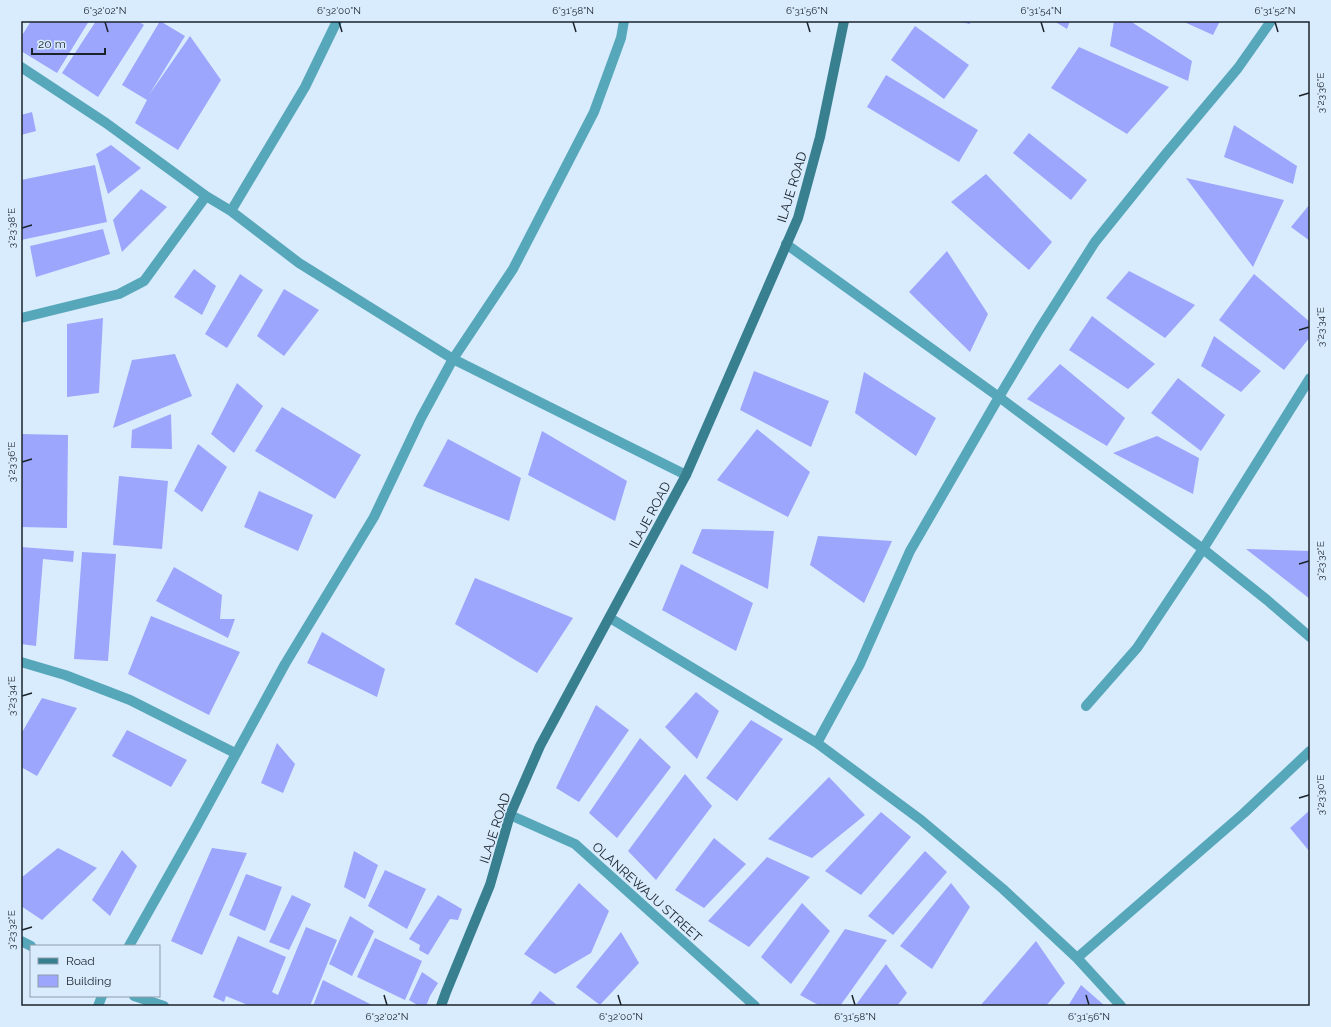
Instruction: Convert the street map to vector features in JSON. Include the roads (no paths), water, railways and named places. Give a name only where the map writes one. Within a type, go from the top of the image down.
[{"type":"street","points":[[231,211],[305,87],[337,21]]},
{"type":"street","points":[[129,945],[195,829],[235,753],[285,664],[374,518],[421,418],[453,359],[512,269],[594,112],[621,38],[624,21]]},
{"type":"street","name":"ILAJE ROAD","points":[[441,1006],[490,884],[510,814],[540,746],[686,475],[798,218],[820,137],[844,21]]},
{"type":"street","points":[[817,743],[860,664],[910,551],[1039,330],[1095,242],[1238,68],[1271,21]]},
{"type":"street","points":[[21,67],[106,123],[206,196],[231,211],[299,263],[453,359],[686,475]]},
{"type":"street","points":[[21,318],[119,294],[144,281],[206,196]]},
{"type":"street","points":[[786,244],[999,397],[1203,549],[1310,636]]},
{"type":"street","points":[[1086,706],[1137,648],[1203,549],[1310,378]]},
{"type":"street","points":[[610,618],[817,743],[922,820],[1003,889],[1077,958],[1121,1006]]},
{"type":"street","points":[[21,662],[65,675],[130,700],[235,753]]},
{"type":"street","points":[[1077,958],[1244,813],[1310,751]]},
{"type":"street","name":"OLANREWAJU STREET","points":[[510,814],[575,844],[755,1006]]},
{"type":"street","points":[[21,940],[30,945]]},
{"type":"street","points":[[137,997],[164,1006]]}]
